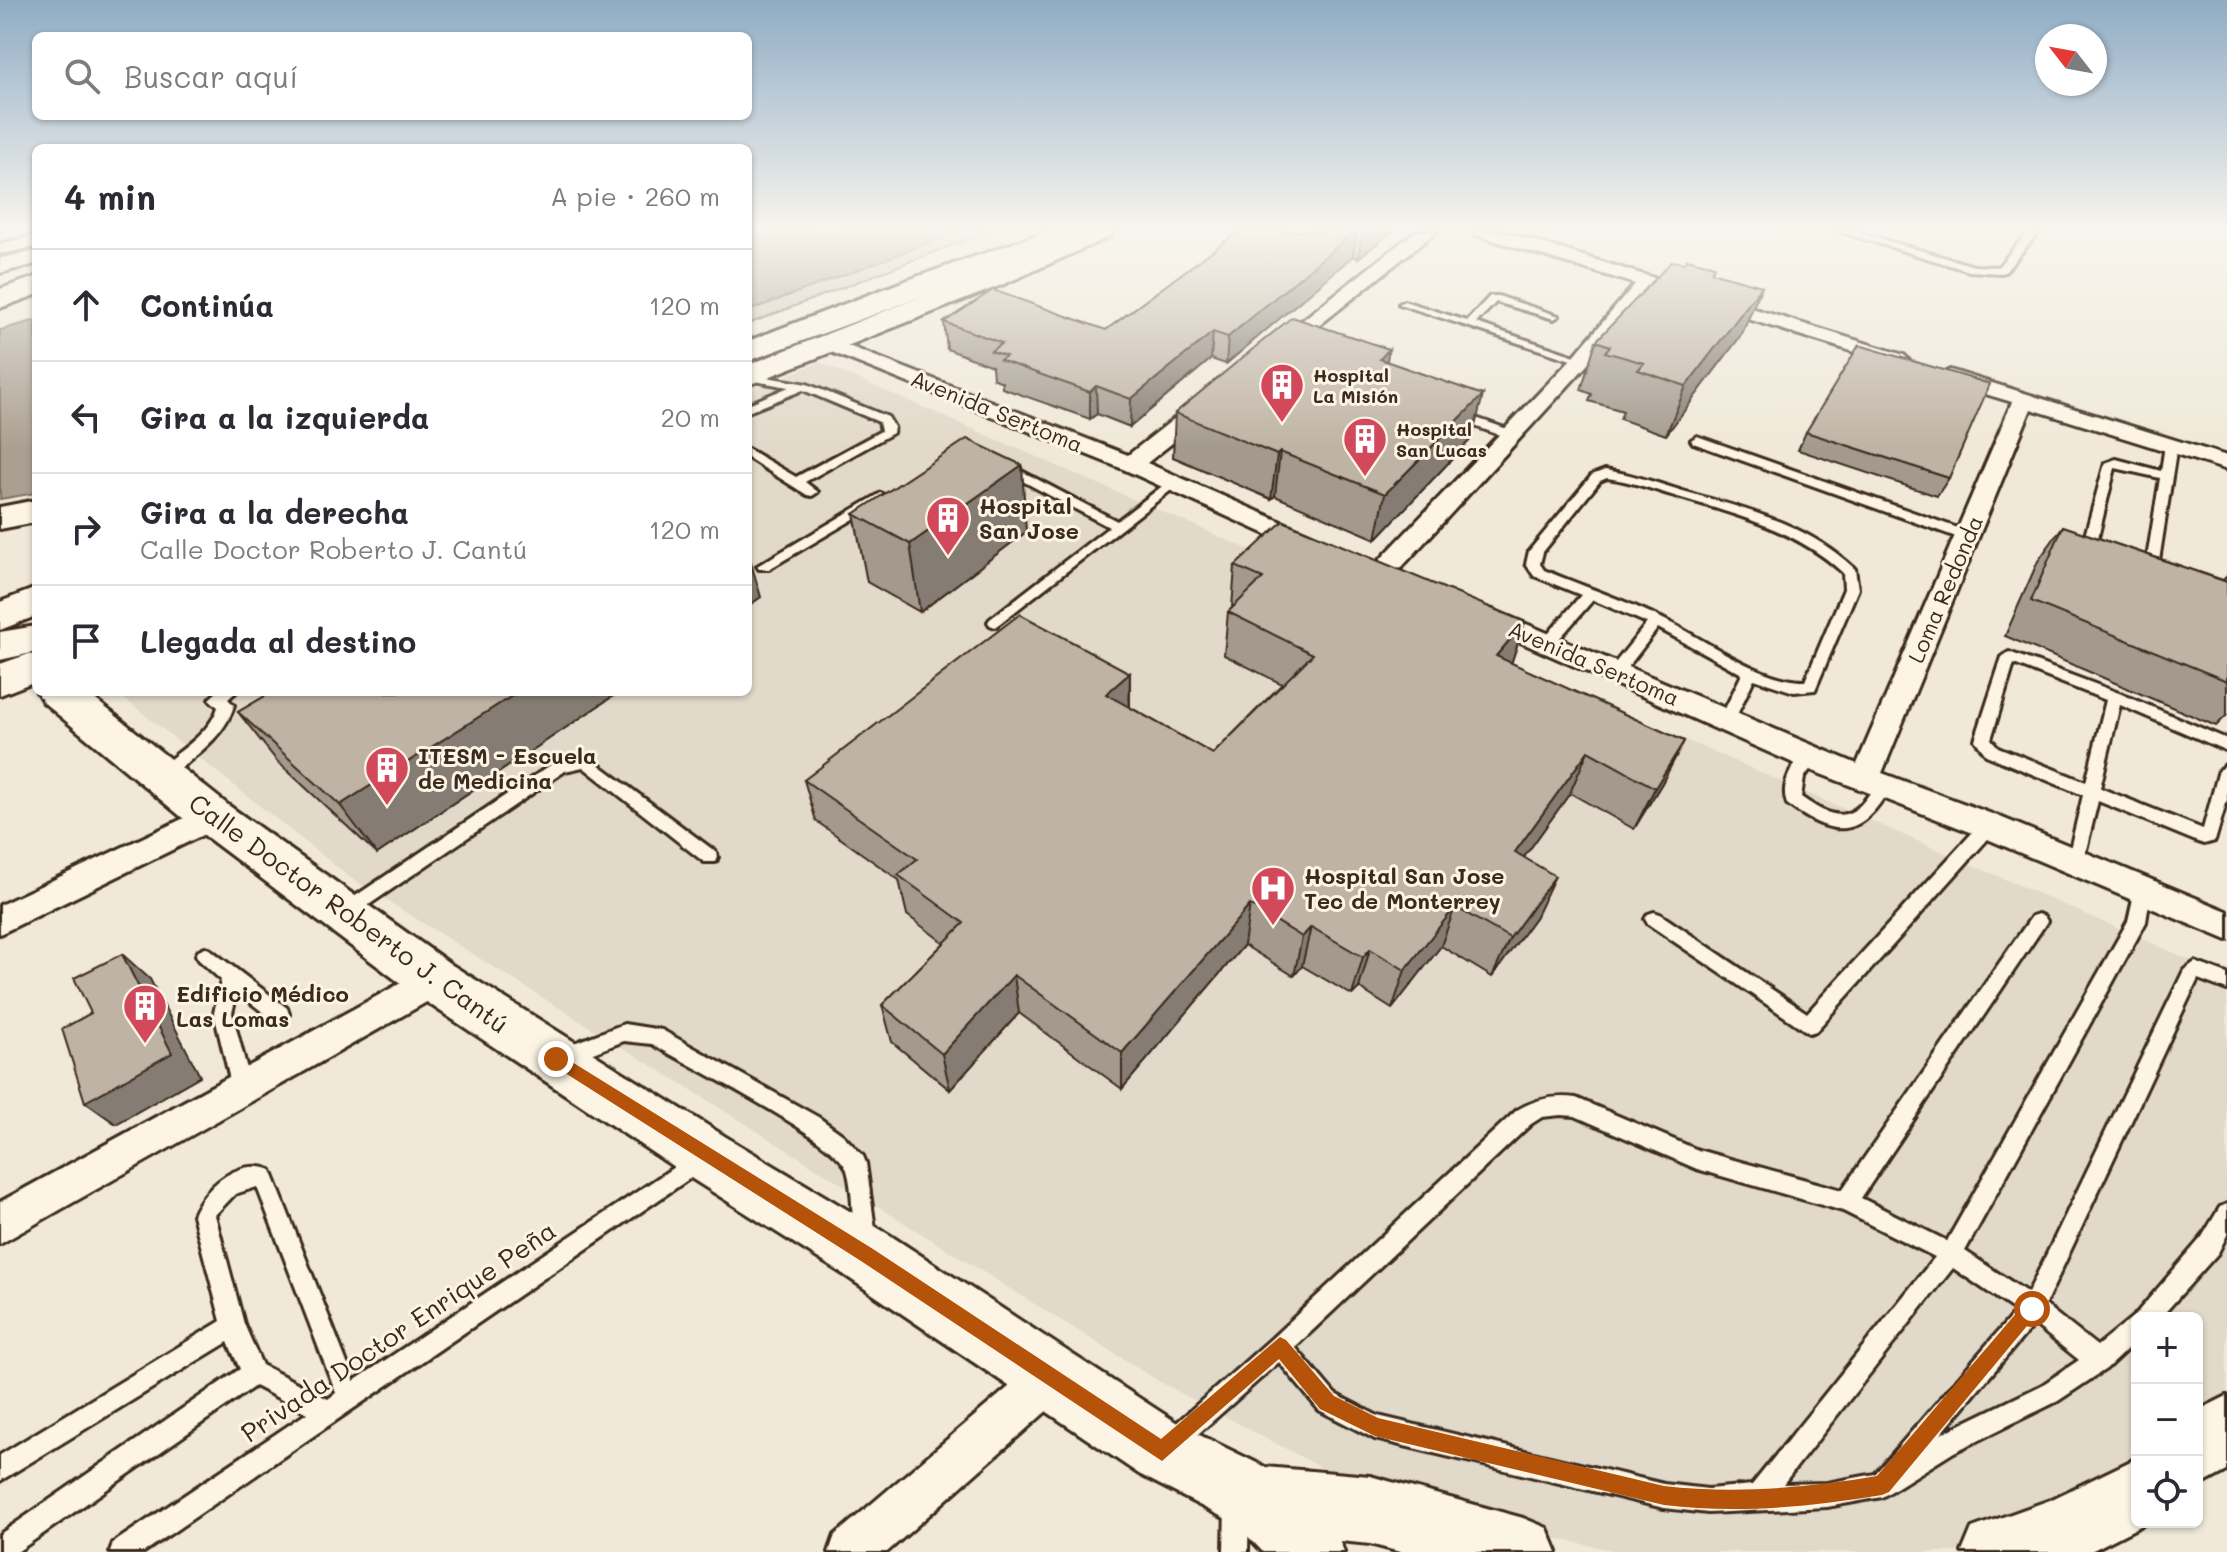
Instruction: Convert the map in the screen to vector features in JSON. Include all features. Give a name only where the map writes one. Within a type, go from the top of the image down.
[{"type":"main road","points":[[752,329],[819,303]]},
{"type":"main road","points":[[752,350],[872,303]]},
{"type":"main road","points":[[752,375],[930,303]]},
{"type":"main road","points":[[0,518],[32,512]]},
{"type":"main road","name":"Calle Doctor Roberto J. Cantú","points":[[77,696],[161,775],[212,817],[434,980],[706,1156],[867,1255],[1162,1451],[1244,1514],[1310,1552]]},
{"type":"main road","points":[[2203,1449],[2227,1428]]},
{"type":"main road","points":[[1996,1552],[2016,1547],[2131,1495]]},
{"type":"main road","name":"Calle Doctor Roberto J. Cantú","points":[[1244,1514],[1370,1510],[1523,1552]]},
{"type":"street","points":[[1267,357],[1335,303]]},
{"type":"street","points":[[1381,574],[1581,360],[1629,303]]},
{"type":"street","points":[[1720,303],[2227,463]]},
{"type":"street","name":"Avenida Sertoma","points":[[828,344],[1131,464],[1409,586]]},
{"type":"street","points":[[1131,464],[1217,396]]},
{"type":"street","name":"Loma Redonda","points":[[1874,783],[1967,536],[2024,399]]},
{"type":"street","name":"Avenida Sertoma","points":[[1465,609],[1810,758],[1989,826],[2227,926]]},
{"type":"street","points":[[0,920],[212,817]]},
{"type":"street","points":[[0,1224],[434,980]]},
{"type":"street","points":[[852,1552],[1052,1378]]},
{"type":"lane","points":[[1469,325],[1489,303]]},
{"type":"lane","points":[[1512,303],[1554,316]]},
{"type":"lane","points":[[1404,304],[1581,360]]},
{"type":"lane","points":[[752,378],[803,386],[884,420],[888,427],[887,433],[794,483]]},
{"type":"lane","points":[[752,406],[803,386]]},
{"type":"lane","points":[[1443,411],[1512,435]]},
{"type":"lane","points":[[1697,440],[1967,536]]},
{"type":"lane","points":[[2135,578],[2152,577],[2171,445]]},
{"type":"lane","points":[[752,456],[812,492]]},
{"type":"lane","points":[[992,460],[1118,527]]},
{"type":"lane","points":[[2099,566],[2086,553],[2109,466],[2116,463],[2167,476]]},
{"type":"lane","points":[[1605,474],[1731,509],[1812,543],[1837,557],[1850,572],[1851,589],[1810,686],[1791,686],[1751,670],[1656,621],[1590,594],[1539,573],[1533,564],[1536,551],[1596,478],[1605,474]]},
{"type":"lane","points":[[995,622],[1173,484]]},
{"type":"lane","points":[[764,566],[894,489]]},
{"type":"lane","points":[[1548,643],[1590,594]]},
{"type":"lane","points":[[1616,672],[1656,621]]},
{"type":"lane","points":[[2227,745],[2009,657],[1983,740],[1992,751],[2207,837],[2227,770]]},
{"type":"lane","points":[[1727,721],[1751,670]]},
{"type":"lane","points":[[161,775],[219,724],[226,705],[219,696]]},
{"type":"lane","points":[[2075,862],[2114,697]]},
{"type":"lane","points":[[1810,758],[1796,774],[1791,788],[1793,800],[1824,819],[1841,822],[1861,819],[1873,807],[1874,783]]},
{"type":"lane","points":[[343,913],[561,766],[586,761],[710,857]]},
{"type":"lane","points":[[1654,919],[1809,1025],[1989,826]]},
{"type":"lane","points":[[1758,1497],[1951,1254],[2137,922],[2142,890]]},
{"type":"lane","points":[[1846,1202],[2038,921]]},
{"type":"lane","points":[[205,955],[280,1014]]},
{"type":"lane","points":[[1882,1485],[2032,1309],[2190,976],[2195,970],[2200,970],[2227,982]]},
{"type":"lane","points":[[231,977],[223,1013],[242,1088]]},
{"type":"lane","points":[[556,1059],[624,1032],[655,1036],[811,1124],[836,1142],[856,1163],[867,1255]]},
{"type":"lane","points":[[1162,1451],[1537,1109],[1558,1104],[1576,1107],[1697,1159],[1846,1202],[1951,1254],[2032,1309],[2098,1361]]},
{"type":"lane","name":"Privada Doctor Enrique Peña","points":[[122,1552],[706,1156]]},
{"type":"lane","points":[[329,1412],[254,1373],[233,1326],[204,1215],[208,1203],[216,1194],[253,1175],[264,1177],[349,1398]]},
{"type":"lane","points":[[2150,1312],[2210,1245],[2227,1214]]},
{"type":"lane","points":[[0,1469],[233,1326]]},
{"type":"lane","points":[[1280,1346],[1327,1402],[1375,1427],[1664,1496],[1708,1501],[1827,1495],[1882,1485],[1946,1444],[2050,1393],[2098,1361],[2131,1331]]},
{"type":"lane","points":[[0,1549],[184,1425],[254,1373]]},
{"type":"shaded area","points":[[752,303],[801,303],[752,322]]},
{"type":"shaded area","points":[[752,303],[768,303],[752,309]]},
{"type":"shaded area","points":[[32,321],[32,494],[0,499],[0,330]]},
{"type":"shaded area","name":"Hospital San Jose Tec de Monterrey","points":[[819,362],[2227,976],[2227,1402],[2203,1419],[2203,1312],[2131,1312],[2131,1468],[2080,1504],[1956,1552],[1621,1552],[1390,1504],[1160,1382],[352,879],[121,696],[752,696],[752,390]]},
{"type":"building","points":[[972,303],[1031,303],[1106,330],[1142,303],[1268,303],[1228,337],[1213,332],[1131,399],[1096,386],[1090,392],[1000,360],[1006,356],[991,351],[1002,343],[944,322]]},
{"type":"building","points":[[1632,303],[1749,303],[1686,386],[1638,370],[1644,363],[1605,352],[1610,346],[1596,341]]},
{"type":"building","points":[[1292,317],[1389,349],[1380,359],[1483,395],[1385,494],[1280,452],[1277,455],[1175,413]]},
{"type":"building","points":[[1859,345],[1990,384],[1949,478],[1806,432]]},
{"type":"building","points":[[967,439],[1022,465],[910,544],[854,514]]},
{"type":"building","points":[[1283,521],[1525,622],[1496,656],[1684,741],[1655,788],[1588,751],[1515,852],[1555,876],[1510,938],[1455,907],[1405,970],[1370,949],[1363,957],[1311,927],[1302,937],[1250,905],[1122,1053],[1014,975],[942,1054],[882,1005],[964,923],[898,875],[917,859],[804,780],[1020,614],[1130,673],[1106,694],[1213,754],[1313,654],[1228,612],[1263,578],[1235,566]]},
{"type":"building","points":[[2063,526],[2227,582],[2227,681],[2031,601]]},
{"type":"building","points":[[265,696],[512,696],[340,805],[238,712]]},
{"type":"building","points":[[122,954],[172,1053],[85,1102],[62,1029],[91,1013],[74,978]]},
{"type":"place","name":"Hospital La Misión","points":[[1282,424]]},
{"type":"place","name":"Hospital San Lucas","points":[[1365,478]]},
{"type":"place","name":"Hospital San Jose","points":[[948,557]]},
{"type":"place","name":"ITESM - Escuela de Medicina","points":[[387,807]]},
{"type":"place","name":"Hospital San Jose Tec de Monterrey","points":[[1273,927]]},
{"type":"place","name":"Edificio Médico Las Lomas","points":[[145,1045]]},
{"type":"route","points":[[556,1059],[867,1255],[1162,1451],[1280,1346],[1327,1402],[1375,1427],[1664,1496],[1708,1501],[1827,1495],[1882,1485],[2032,1309]]}]
